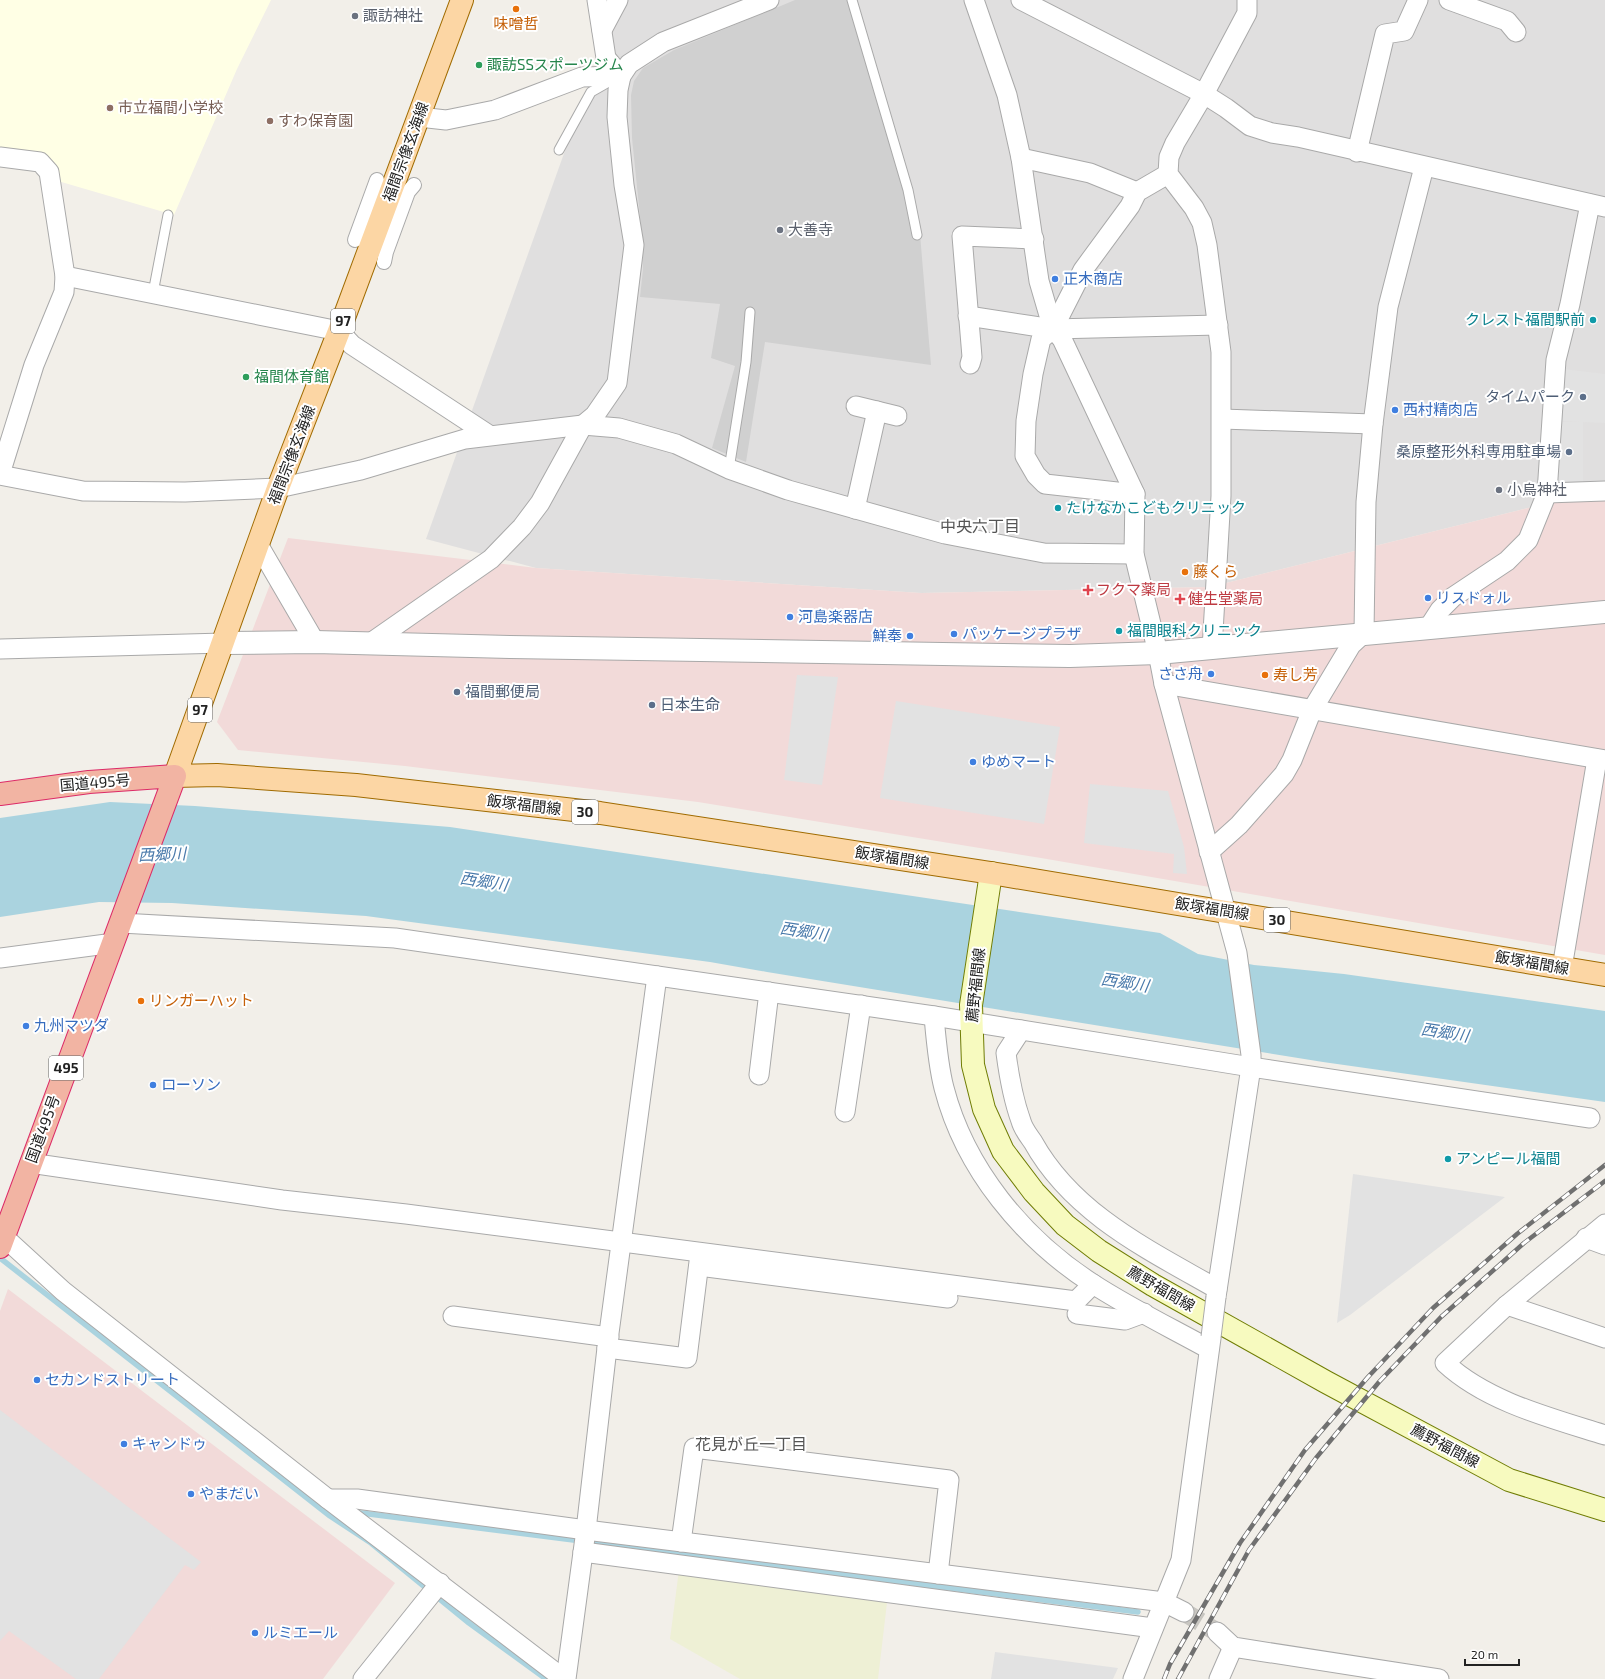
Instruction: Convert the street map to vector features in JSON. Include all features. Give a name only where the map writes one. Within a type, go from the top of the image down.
[{"type":"highway","name":"国道495号","points":[[0,794],[89,782],[172,783],[2,1242]]},
{"type":"main road","name":"福間宗像玄海線","points":[[172,783],[259,546],[278,488],[339,331],[462,0]]},
{"type":"main road","name":"飯塚福間線","points":[[172,783],[217,775],[356,785],[584,812],[991,873],[1605,975]]},
{"type":"main road","name":"薦野福間線","points":[[991,873],[971,1013],[973,1065],[984,1109],[1003,1151],[1034,1192],[1065,1225],[1099,1252],[1153,1286],[1326,1382],[1509,1480],[1605,1510]]},
{"type":"street","points":[[597,0],[606,58],[621,76]]},
{"type":"street","points":[[602,30],[618,0]]},
{"type":"street","points":[[368,644],[491,558],[522,527],[540,503],[583,425],[595,415],[617,383],[634,245],[624,185],[617,117],[618,90],[621,76],[629,64],[663,42],[769,0]]},
{"type":"street","points":[[974,0],[1007,95],[1021,158],[1034,240],[1038,281],[1053,329],[1062,340],[1135,494],[1134,554],[1164,684],[1237,953],[1251,1061],[1217,1293],[1181,1560],[1133,1679]]},
{"type":"street","points":[[1021,0],[1204,94],[1250,126],[1357,152],[1597,206],[1556,360],[1547,493],[1528,540],[1507,561],[1453,597],[1440,610],[1429,627]]},
{"type":"street","points":[[1212,649],[1219,548],[1222,352],[1207,245],[1202,223],[1194,208],[1168,174],[1169,156],[1247,13],[1247,0]]},
{"type":"street","points":[[1357,152],[1385,34],[1404,31],[1418,0]]},
{"type":"street","points":[[1449,0],[1507,21],[1516,32]]},
{"type":"street","points":[[419,117],[446,120],[495,110],[582,77],[621,76]]},
{"type":"street","points":[[0,157],[40,162],[50,172],[65,276],[64,292],[34,365],[0,475],[83,491],[185,492],[278,488],[361,470],[465,439],[583,425],[618,428],[676,444],[729,469],[788,490],[944,534],[1044,553],[1134,554]]},
{"type":"street","points":[[1021,158],[1090,173],[1137,192]]},
{"type":"street","points":[[1209,852],[1239,825],[1284,774],[1292,760],[1312,710],[1351,645],[1364,633],[1366,502],[1373,424],[1388,307],[1424,167]]},
{"type":"street","points":[[1135,494],[1045,484],[1036,475],[1025,456],[1026,421],[1033,374],[1041,339],[1053,329],[1083,270],[1130,206],[1137,192],[1168,174]]},
{"type":"street","points":[[355,240],[377,180]]},
{"type":"street","points":[[384,262],[386,252],[408,192],[414,185]]},
{"type":"street","points":[[366,211],[397,222]]},
{"type":"street","points":[[970,364],[972,357],[962,236],[1034,240]]},
{"type":"street","points":[[65,276],[339,331],[352,345],[489,435]]},
{"type":"street","points":[[968,316],[1053,329],[1218,325]]},
{"type":"street","points":[[856,406],[897,416]]},
{"type":"street","points":[[855,509],[877,411]]},
{"type":"street","points":[[1222,419],[1373,424]]},
{"type":"street","points":[[1547,493],[1605,491]]},
{"type":"street","points":[[259,546],[315,642]]},
{"type":"street","points":[[0,649],[315,642],[1070,656],[1158,653],[1212,649],[1364,633],[1605,612]]},
{"type":"street","points":[[1164,684],[1601,760],[1562,968]]},
{"type":"street","points":[[0,958],[117,934],[395,938],[934,1016],[971,1013],[1021,1030],[1251,1061],[1590,1118]]},
{"type":"street","points":[[2,1242],[328,1499],[565,1679],[586,1530],[608,1342],[657,976]]},
{"type":"street","points":[[759,1075],[769,992]]},
{"type":"street","points":[[845,1112],[861,1005]]},
{"type":"street","points":[[934,1016],[943,1086],[953,1118],[988,1183],[1019,1221],[1052,1253],[1098,1287],[1144,1313],[1210,1343]]},
{"type":"street","points":[[1021,1030],[1006,1053],[1010,1081],[1021,1122],[1042,1160],[1076,1198],[1109,1226],[1217,1293]]},
{"type":"street","points":[[30,1163],[282,1200],[406,1214],[622,1242],[700,1260],[1077,1314],[1125,1320],[1144,1313]]},
{"type":"street","points":[[1605,1224],[1586,1238],[1507,1305],[1445,1363],[1457,1375],[1491,1395],[1605,1435]]},
{"type":"street","points":[[1586,1238],[1605,1245]]},
{"type":"street","points":[[700,1260],[1076,1301],[1098,1287]]},
{"type":"street","points":[[453,1316],[608,1342],[687,1358],[700,1260]]},
{"type":"street","points":[[1077,1314],[1098,1287]]},
{"type":"street","points":[[1507,1305],[1605,1338]]},
{"type":"street","points":[[681,1542],[694,1448],[949,1480],[938,1574]]},
{"type":"street","points":[[328,1499],[357,1500],[1164,1602],[1184,1612]]},
{"type":"street","points":[[583,1552],[1153,1628]]},
{"type":"street","points":[[363,1679],[440,1583]]},
{"type":"street","points":[[1218,1632],[1233,1647],[1439,1679]]},
{"type":"street","points":[[1219,1679],[1233,1647]]},
{"type":"lane","points":[[852,0],[908,190],[917,235]]},
{"type":"lane","points":[[559,150],[591,92],[621,76]]},
{"type":"lane","points":[[153,294],[168,215]]},
{"type":"lane","points":[[729,469],[746,362],[750,312]]},
{"type":"shaded area","name":"市立福間小学校","points":[[0,0],[271,0],[237,69],[174,215],[58,181],[0,148]]},
{"type":"shaded area","points":[[595,0],[1605,0],[1605,499],[1552,502],[1210,587],[921,593],[536,568],[426,539],[596,64]]},
{"type":"shaded area","name":"大善寺","points":[[795,0],[856,0],[920,234],[931,365],[765,342],[746,462],[712,448],[735,366],[711,358],[720,304],[640,297],[643,269],[641,226],[632,138],[631,95],[634,81],[643,68],[674,50]]},
{"type":"shaded area","name":"タイムパーク","points":[[1563,369],[1605,374],[1605,423],[1558,421]]},
{"type":"shaded area","name":"桑原整形外科専用駐車場","points":[[1558,422],[1583,422],[1583,482],[1554,482]]},
{"type":"shaded area","points":[[1605,499],[1605,955],[1041,858],[698,802],[405,766],[238,750],[217,722],[288,538],[536,568],[921,593],[1210,587],[1552,502]]},
{"type":"shaded area","points":[[797,675],[838,677],[822,785],[784,780]]},
{"type":"shaded area","name":"ゆめマート","points":[[896,701],[1060,727],[1044,824],[880,798]]},
{"type":"shaded area","points":[[1090,784],[1168,791],[1184,847],[1187,874],[1173,873],[1174,854],[1084,843]]},
{"type":"shaded area","points":[[1353,1174],[1505,1197],[1350,1315],[1337,1323]]},
{"type":"shaded area","points":[[8,1289],[395,1583],[323,1679],[0,1679],[0,1311]]},
{"type":"shaded area","points":[[0,1410],[201,1562],[194,1570],[185,1565],[99,1679],[76,1679],[9,1631],[0,1641]]},
{"type":"shaded area","points":[[679,1570],[888,1594],[878,1679],[740,1679],[670,1639]]},
{"type":"shaded area","points":[[995,1652],[1118,1668],[1113,1679],[991,1679]]},
{"type":"water","name":"西郷川","points":[[110,802],[195,806],[450,827],[1160,933],[1198,954],[1254,965],[1344,974],[1605,1011],[1605,1102],[1323,1062],[710,962],[366,916],[172,903],[99,902],[0,917],[0,818]]},
{"type":"waterway","points":[[0,1258],[330,1516],[371,1543],[469,1623],[546,1679]]},
{"type":"waterway","points":[[361,1513],[1138,1612]]},
{"type":"tunnel","points":[[1184,1612],[1217,1632]]},
{"type":"railway","points":[[1164,1679],[1170,1664],[1240,1543],[1305,1450],[1368,1377],[1433,1308],[1517,1234],[1605,1165]]},
{"type":"railway","points":[[1178,1679],[1249,1550],[1316,1458],[1379,1382],[1441,1317],[1524,1243],[1605,1181]]},
{"type":"place","name":"味噌哲","points":[[516,9]]},
{"type":"place","name":"諏訪神社","points":[[355,16]]},
{"type":"place","name":"諏訪SSスポーツジム","points":[[479,65]]},
{"type":"place","name":"市立福間小学校","points":[[110,108]]},
{"type":"place","name":"すわ保育園","points":[[270,121]]},
{"type":"place","name":"大善寺","points":[[780,230]]},
{"type":"place","name":"正木商店","points":[[1055,279]]},
{"type":"place","name":"クレスト福間駅前","points":[[1593,320]]},
{"type":"place","name":"福間体育館","points":[[246,377]]},
{"type":"place","name":"タイムパーク","points":[[1583,397]]},
{"type":"place","name":"西村精肉店","points":[[1395,410]]},
{"type":"place","name":"桑原整形外科専用駐車場","points":[[1569,452]]},
{"type":"place","name":"小烏神社","points":[[1499,490]]},
{"type":"place","name":"たけなかこどもクリニック","points":[[1058,508]]},
{"type":"place","name":"藤くら","points":[[1185,572]]},
{"type":"place","name":"フクマ薬局","points":[[1088,590]]},
{"type":"place","name":"リスドォル","points":[[1428,598]]},
{"type":"place","name":"健生堂薬局","points":[[1180,599]]},
{"type":"place","name":"河島楽器店","points":[[790,617]]},
{"type":"place","name":"福間眼科クリニック","points":[[1119,631]]},
{"type":"place","name":"パッケージプラザ","points":[[954,634]]},
{"type":"place","name":"鮮奉","points":[[910,636]]},
{"type":"place","name":"ささ舟","points":[[1211,674]]},
{"type":"place","name":"寿し芳","points":[[1265,675]]},
{"type":"place","name":"福間郵便局","points":[[457,692]]},
{"type":"place","name":"日本生命","points":[[652,705]]},
{"type":"place","name":"ゆめマート","points":[[973,762]]},
{"type":"place","name":"リンガーハット","points":[[141,1001]]},
{"type":"place","name":"九州マツダ","points":[[26,1026]]},
{"type":"place","name":"ローソン","points":[[153,1085]]},
{"type":"place","name":"アンピール福間","points":[[1448,1159]]},
{"type":"place","name":"セカンドストリート","points":[[37,1380]]},
{"type":"place","name":"キャンドゥ","points":[[124,1444]]},
{"type":"place","name":"やまだい","points":[[191,1494]]},
{"type":"place","name":"ルミエール","points":[[255,1633]]},
{"type":"district","name":"中央六丁目","points":[[980,526]]},
{"type":"district","name":"花見が丘一丁目","points":[[751,1444]]}]
